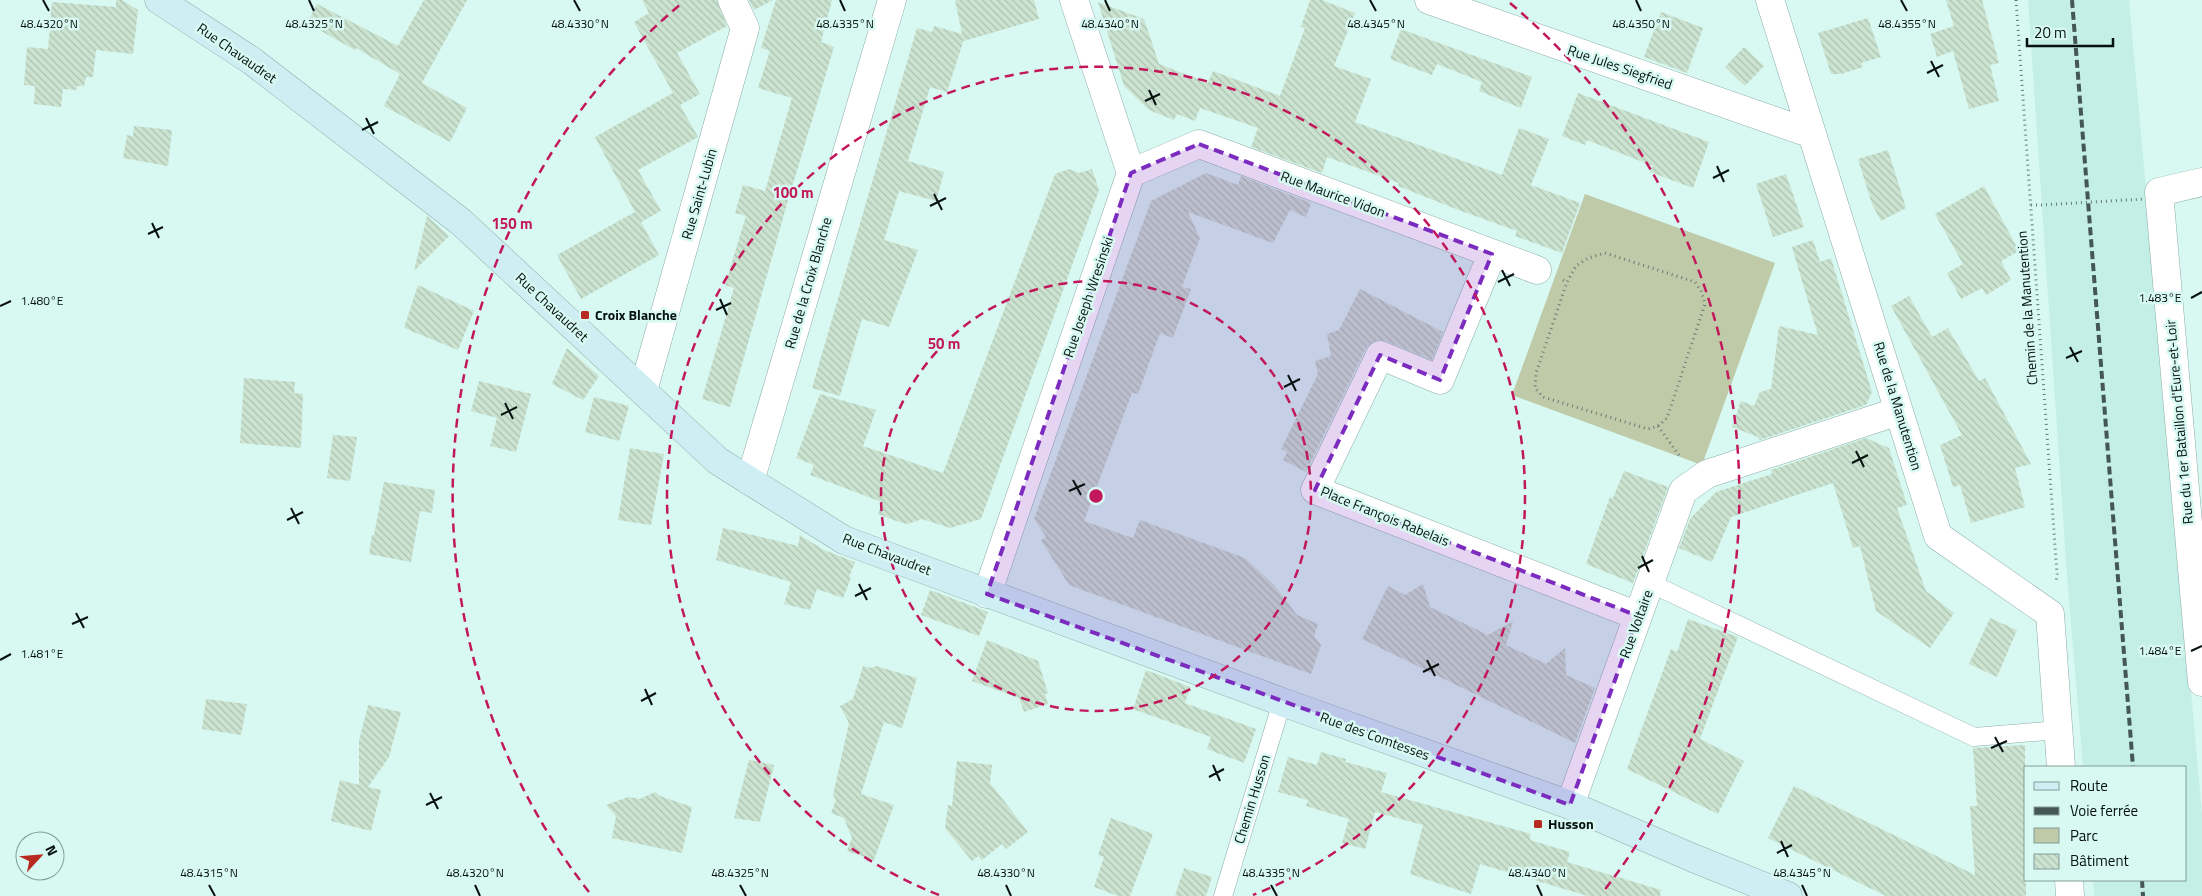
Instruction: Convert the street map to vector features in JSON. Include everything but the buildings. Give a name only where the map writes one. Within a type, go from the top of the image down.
[{"type":"street","name":"Rue Chavaudret","points":[[159,0],[252,61],[461,222],[718,461],[844,540],[961,582]]},
{"type":"street","name":"Rue Saint-Lubin","points":[[644,391],[746,28],[732,0]]},
{"type":"street","name":"Rue de la Croix Blanche","points":[[750,481],[892,0]]},
{"type":"street","points":[[1074,0],[1131,173]]},
{"type":"street","name":"Rue Jules Siegfried","points":[[1429,0],[1812,134]]},
{"type":"street","name":"Rue de la Manutention","points":[[1770,0],[1938,536],[2050,614]]},
{"type":"street","name":"Rue Maurice Vidon","points":[[1131,173],[1199,144],[1537,270]]},
{"type":"street","name":"Rue Joseph Wresinski","points":[[987,594],[1131,173]]},
{"type":"street","points":[[2151,196],[2202,182]]},
{"type":"street","name":"Rue du 1er Bataillon d'Eure-et-Loir","points":[[2151,196],[2191,433],[2202,682]]},
{"type":"street","name":"Place François Rabelais","points":[[1492,254],[1440,380],[1380,356],[1315,490],[1638,616]]},
{"type":"street","name":"Rue Voltaire","points":[[1570,805],[1683,491],[1707,474],[1899,411]]},
{"type":"street","name":"Rue des Comtesses","points":[[961,582],[987,594],[1570,805],[1693,858],[1788,896]]},
{"type":"street","points":[[2050,614],[2061,766]]},
{"type":"street","points":[[2069,881],[2070,896]]},
{"type":"lane","points":[[1650,583],[1974,737],[2058,730]]},
{"type":"lane","name":"Chemin Husson","points":[[1223,896],[1282,702]]},
{"type":"path","name":"Chemin de la Manutention","points":[[2016,0],[2057,574],[2050,614]]},
{"type":"path","points":[[2031,205],[2151,196]]},
{"type":"path","points":[[1605,252],[1695,282],[1701,291],[1705,304],[1667,418],[1658,426],[1648,429],[1543,397],[1535,388],[1536,373],[1568,282],[1576,266],[1588,258],[1605,252]]},
{"type":"path","points":[[1537,270],[1568,282]]},
{"type":"path","points":[[1658,426],[1697,480]]},
{"type":"highlighted area","points":[[1199,144],[1492,254],[1440,380],[1380,355],[1315,490],[1638,616],[1570,805],[987,594],[1131,173]]},
{"type":"shaded area","points":[[2028,0],[2129,0],[2202,814],[2202,896],[2094,896],[2093,881],[2187,881],[2187,766],[2083,766],[2067,576]]},
{"type":"green space","points":[[1585,194],[1775,263],[1702,465],[1512,395]]},
{"type":"railway","points":[[2072,0],[2133,766]]},
{"type":"railway","points":[[2142,881],[2143,896]]},
{"type":"place","name":"Croix Blanche","points":[[585,315]]},
{"type":"place","name":"Husson","points":[[1538,824]]}]
